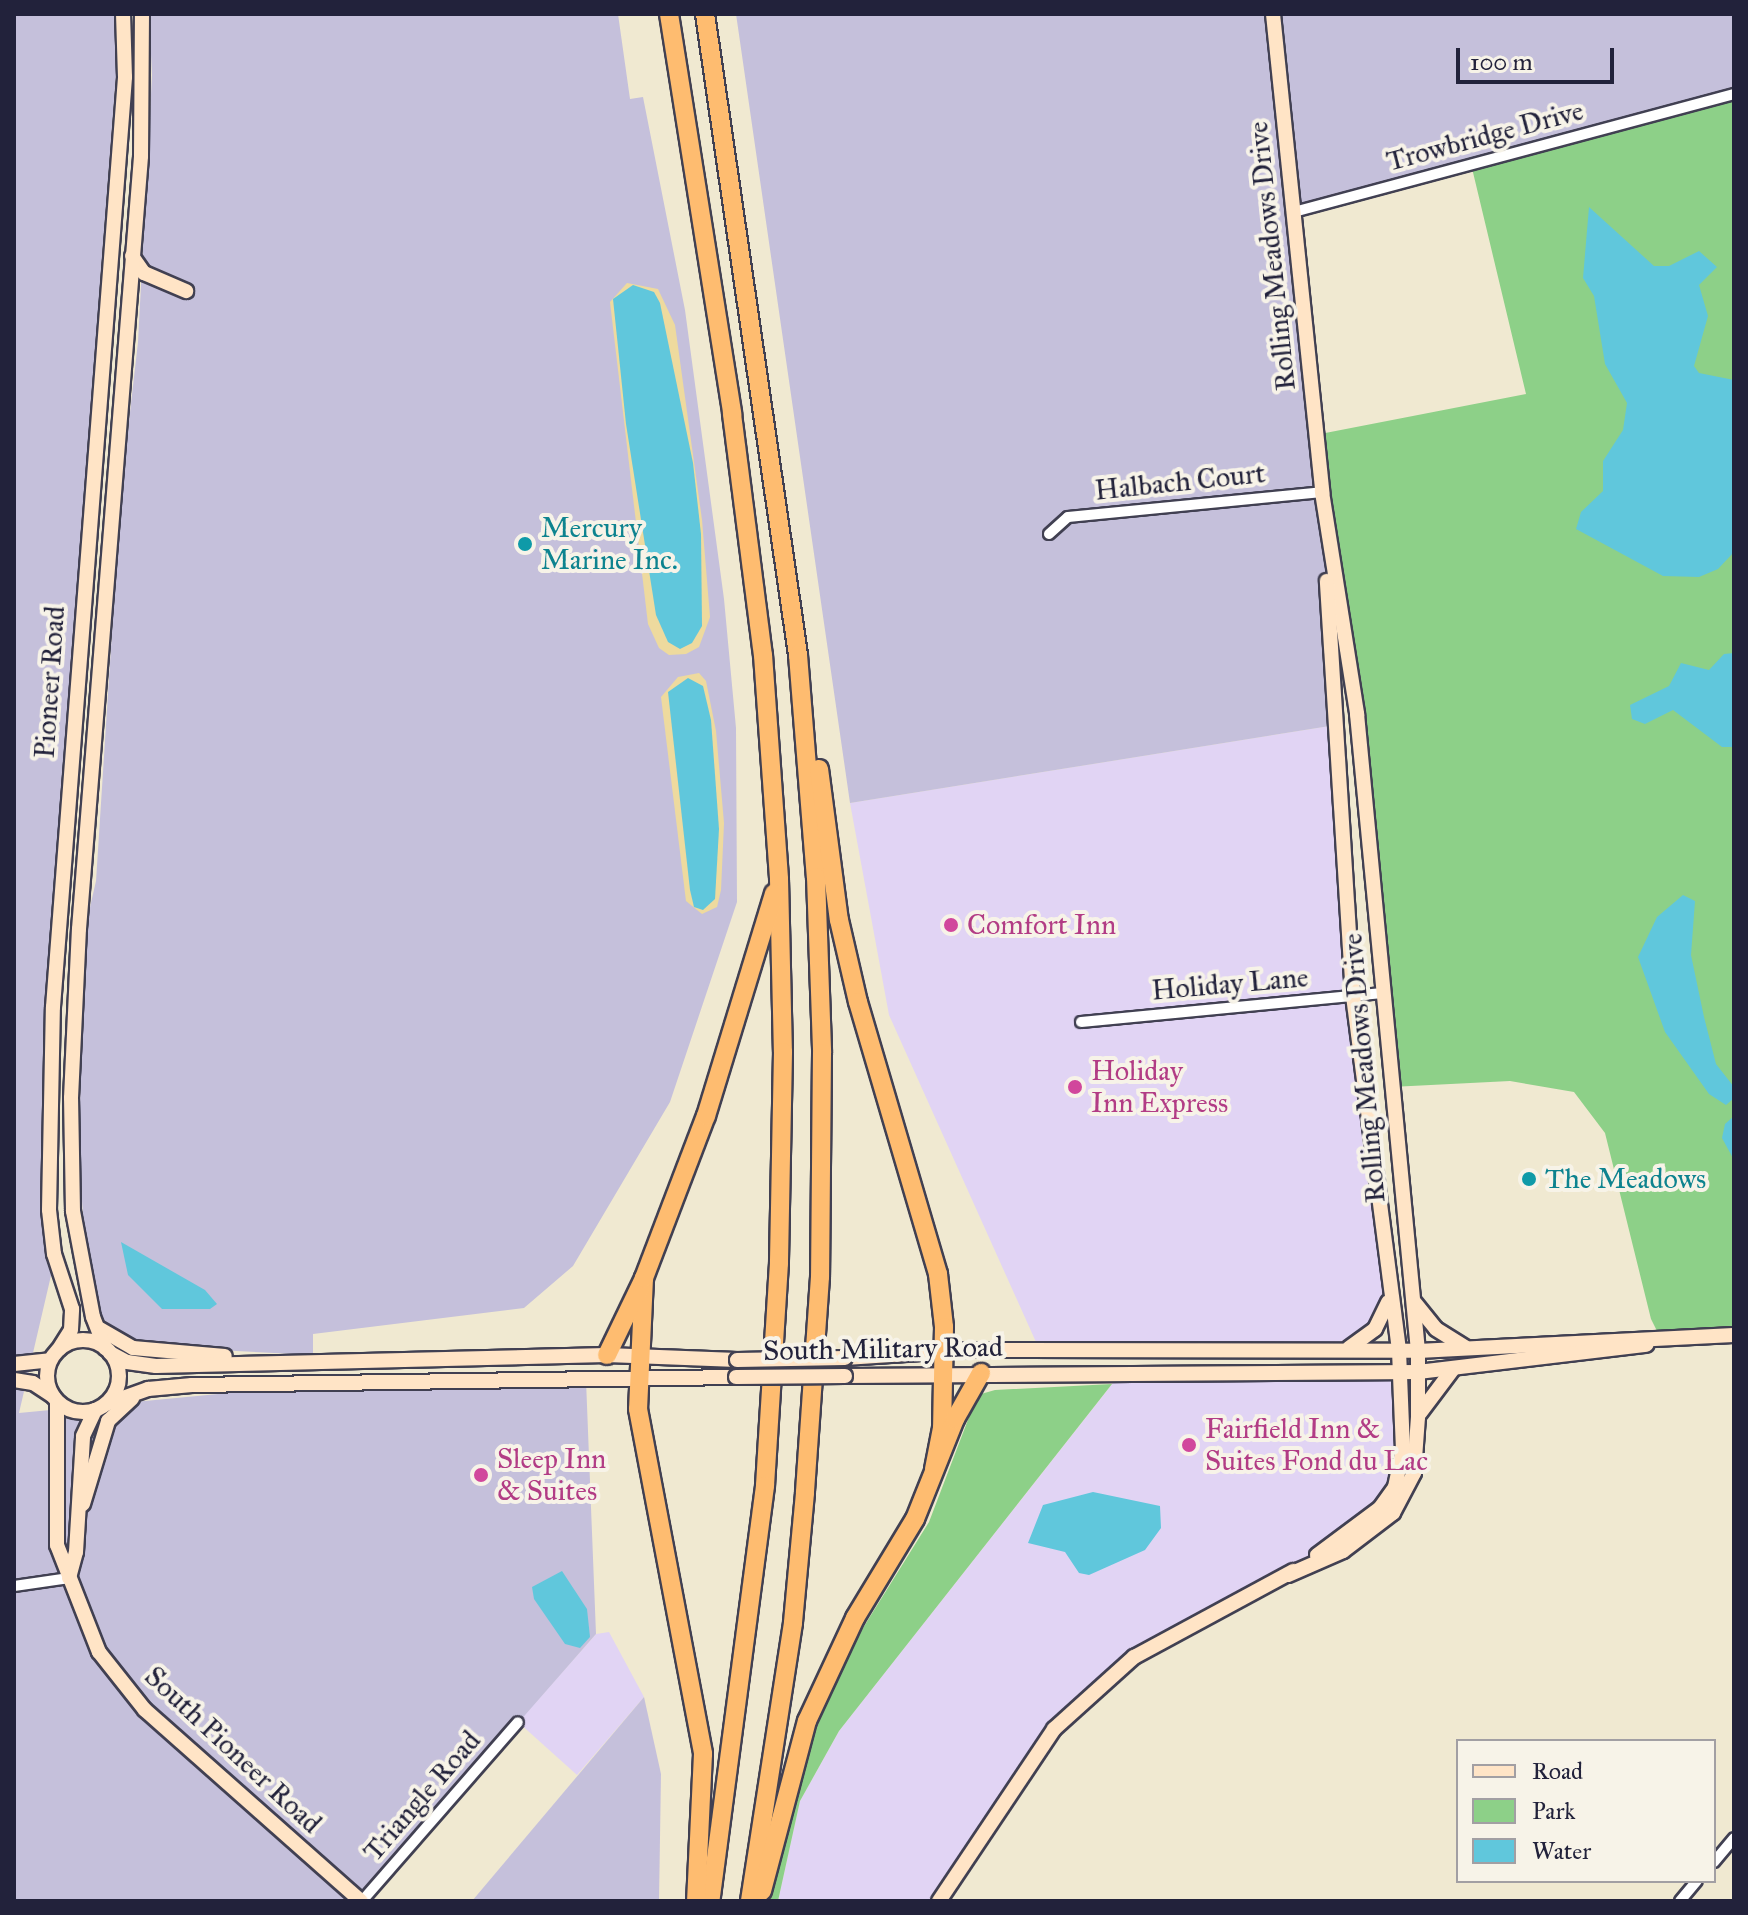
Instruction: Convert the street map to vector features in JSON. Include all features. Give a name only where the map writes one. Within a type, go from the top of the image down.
[{"type":"highway","points":[[669,14],[732,414],[763,655],[779,879],[782,1164],[765,1486],[710,1901]]},
{"type":"highway","points":[[705,14],[839,920],[938,1274],[944,1327],[939,1351],[942,1428],[934,1469]]},
{"type":"highway","points":[[750,1901],[793,1623],[820,1277],[822,1038],[816,877],[798,655]]},
{"type":"highway","points":[[607,1355],[644,1278],[727,1055],[779,879]]},
{"type":"highway","points":[[644,1278],[643,1380],[638,1409],[647,1472],[676,1594],[703,1754],[696,1901]]},
{"type":"highway","points":[[759,1901],[807,1721],[855,1618],[915,1519],[934,1469],[981,1373]]},
{"type":"main road","name":"Pioneer Road","points":[[55,1354],[71,1330],[72,1309],[54,1254],[49,1210],[53,1015],[125,77],[123,14]]},
{"type":"main road","name":"Pioneer Road","points":[[108,1350],[93,1317],[72,1202],[75,993],[145,76],[142,14]]},
{"type":"main road","name":"Rolling Meadows Drive","points":[[1273,14],[1322,492],[1353,997],[1399,1350],[1403,1450],[1390,1496],[1366,1521],[1288,1575]]},
{"type":"main road","points":[[131,256],[147,275],[186,291]]},
{"type":"main road","name":"Rolling Meadows Drive","points":[[939,1901],[1054,1729],[1134,1657],[1288,1575],[1343,1551],[1393,1513],[1414,1473],[1418,1351],[1357,714],[1322,492]]},
{"type":"main road","points":[[1343,1351],[1375,1329],[1390,1293]]},
{"type":"main road","points":[[1413,1298],[1436,1329],[1469,1348]]},
{"type":"main road","points":[[93,1317],[109,1337],[133,1348],[265,1361]]},
{"type":"main road","name":"South Military Road","points":[[108,1350],[131,1363],[156,1366],[607,1355],[737,1360],[845,1358],[939,1351],[1418,1351],[1734,1335]]},
{"type":"main road","points":[[14,1364],[55,1354],[82,1340],[108,1350],[119,1374],[101,1407],[75,1412],[33,1383],[14,1380]]},
{"type":"main road","name":"South Military Road","points":[[101,1407],[158,1388],[940,1373],[1418,1372],[1615,1352],[1662,1341]]},
{"type":"main road","points":[[55,1354],[46,1378],[55,1399]]},
{"type":"main road","points":[[1418,1417],[1429,1395],[1453,1369]]},
{"type":"main road","points":[[77,1523],[108,1421],[127,1402],[158,1388]]},
{"type":"main road","name":"South Pioneer Road","points":[[55,1399],[57,1545],[93,1641],[133,1697],[362,1901]]},
{"type":"main road","name":"South Pioneer Road","points":[[69,1578],[77,1523],[83,1436],[101,1407]]},
{"type":"street","name":"Trowbridge Drive","points":[[1294,212],[1734,94]]},
{"type":"street","name":"Halbach Court","points":[[1049,534],[1068,517],[1322,492]]},
{"type":"street","name":"Holiday Lane","points":[[1081,1022],[1383,993]]},
{"type":"street","points":[[14,1586],[69,1578]]},
{"type":"street","name":"Triangle Road","points":[[362,1901],[518,1722]]},
{"type":"street","points":[[1716,1860],[1734,1838]]},
{"type":"street","points":[[1680,1901],[1695,1883]]},
{"type":"shaded area","points":[[14,14],[116,14],[118,50],[47,977],[43,1165],[53,1267],[19,1413],[239,1392],[586,1380],[596,1634],[362,1901],[14,1901]]},
{"type":"shaded area","points":[[149,14],[618,14],[630,99],[643,97],[685,310],[724,599],[736,728],[737,902],[670,1102],[573,1266],[524,1308],[313,1334],[313,1355],[158,1347],[112,1334],[98,1311],[84,1232],[79,1155],[82,1001],[87,920],[96,881],[121,491],[138,342],[152,75]]},
{"type":"shaded area","points":[[736,14],[1734,14],[1734,94],[1294,212],[1322,492],[1336,725],[850,803]]},
{"type":"shaded area","points":[[1336,725],[1353,997],[1387,1278],[1384,1314],[1343,1351],[1040,1351],[889,1015],[850,803]]},
{"type":"shaded area","points":[[1400,1372],[1403,1450],[1380,1508],[1288,1575],[1133,1657],[1054,1729],[939,1901],[778,1901],[800,1801],[839,1731],[1120,1374]]},
{"type":"shaded area","points":[[609,1632],[644,1697],[577,1775],[518,1722],[596,1634]]},
{"type":"shaded area","points":[[644,1697],[661,1774],[659,1901],[472,1901]]},
{"type":"green space","points":[[1734,94],[1734,1335],[1662,1341],[1651,1319],[1605,1133],[1574,1092],[1510,1081],[1391,1087],[1370,846],[1315,435],[1526,394],[1471,164]]},
{"type":"green space","points":[[1112,1384],[839,1731],[800,1801],[778,1901],[765,1901],[796,1786],[829,1693],[853,1644],[929,1522],[974,1404],[981,1394],[995,1390]]},
{"type":"sand","points":[[627,283],[658,289],[675,325],[702,520],[710,617],[699,647],[686,654],[669,655],[659,648],[648,624],[610,302]]},
{"type":"sand","points":[[699,673],[706,681],[716,731],[724,823],[721,890],[717,907],[702,914],[686,901],[661,697],[678,677]]},
{"type":"water","points":[[1589,207],[1654,266],[1669,266],[1699,251],[1717,267],[1699,285],[1708,316],[1694,366],[1699,373],[1734,380],[1734,552],[1718,569],[1699,577],[1663,576],[1576,529],[1581,512],[1603,491],[1603,461],[1623,430],[1627,403],[1605,364],[1594,296],[1583,278]]},
{"type":"water","points":[[633,285],[654,292],[660,303],[693,463],[701,534],[702,626],[692,643],[680,649],[668,642],[656,615],[626,424],[613,299]]},
{"type":"water","points":[[1734,653],[1734,747],[1722,747],[1673,710],[1645,724],[1632,719],[1630,705],[1669,686],[1681,663],[1709,670],[1724,654]]},
{"type":"water","points":[[688,678],[703,686],[711,720],[719,829],[715,899],[703,910],[694,907],[690,890],[668,692]]},
{"type":"water","points":[[1683,895],[1695,901],[1691,955],[1716,1064],[1734,1087],[1733,1099],[1726,1105],[1709,1094],[1665,1032],[1638,957],[1657,917]]},
{"type":"water","points":[[1734,1116],[1734,1160],[1722,1138],[1725,1124]]},
{"type":"water","points":[[121,1242],[205,1290],[217,1304],[210,1309],[162,1309],[128,1275]]},
{"type":"water","points":[[1093,1492],[1160,1506],[1161,1528],[1145,1550],[1089,1575],[1079,1573],[1065,1552],[1028,1543],[1043,1505]]},
{"type":"water","points":[[562,1571],[587,1609],[590,1637],[580,1648],[565,1644],[534,1599],[532,1587]]},
{"type":"place","name":"Mercury Marine Inc.","points":[[525,544]]},
{"type":"place","name":"Comfort Inn","points":[[951,925]]},
{"type":"place","name":"Holiday Inn Express","points":[[1075,1087]]},
{"type":"place","name":"The Meadows","points":[[1529,1179]]},
{"type":"place","name":"Fairfield Inn & Suites Fond du Lac","points":[[1189,1445]]},
{"type":"place","name":"Sleep Inn & Suites","points":[[481,1475]]}]
